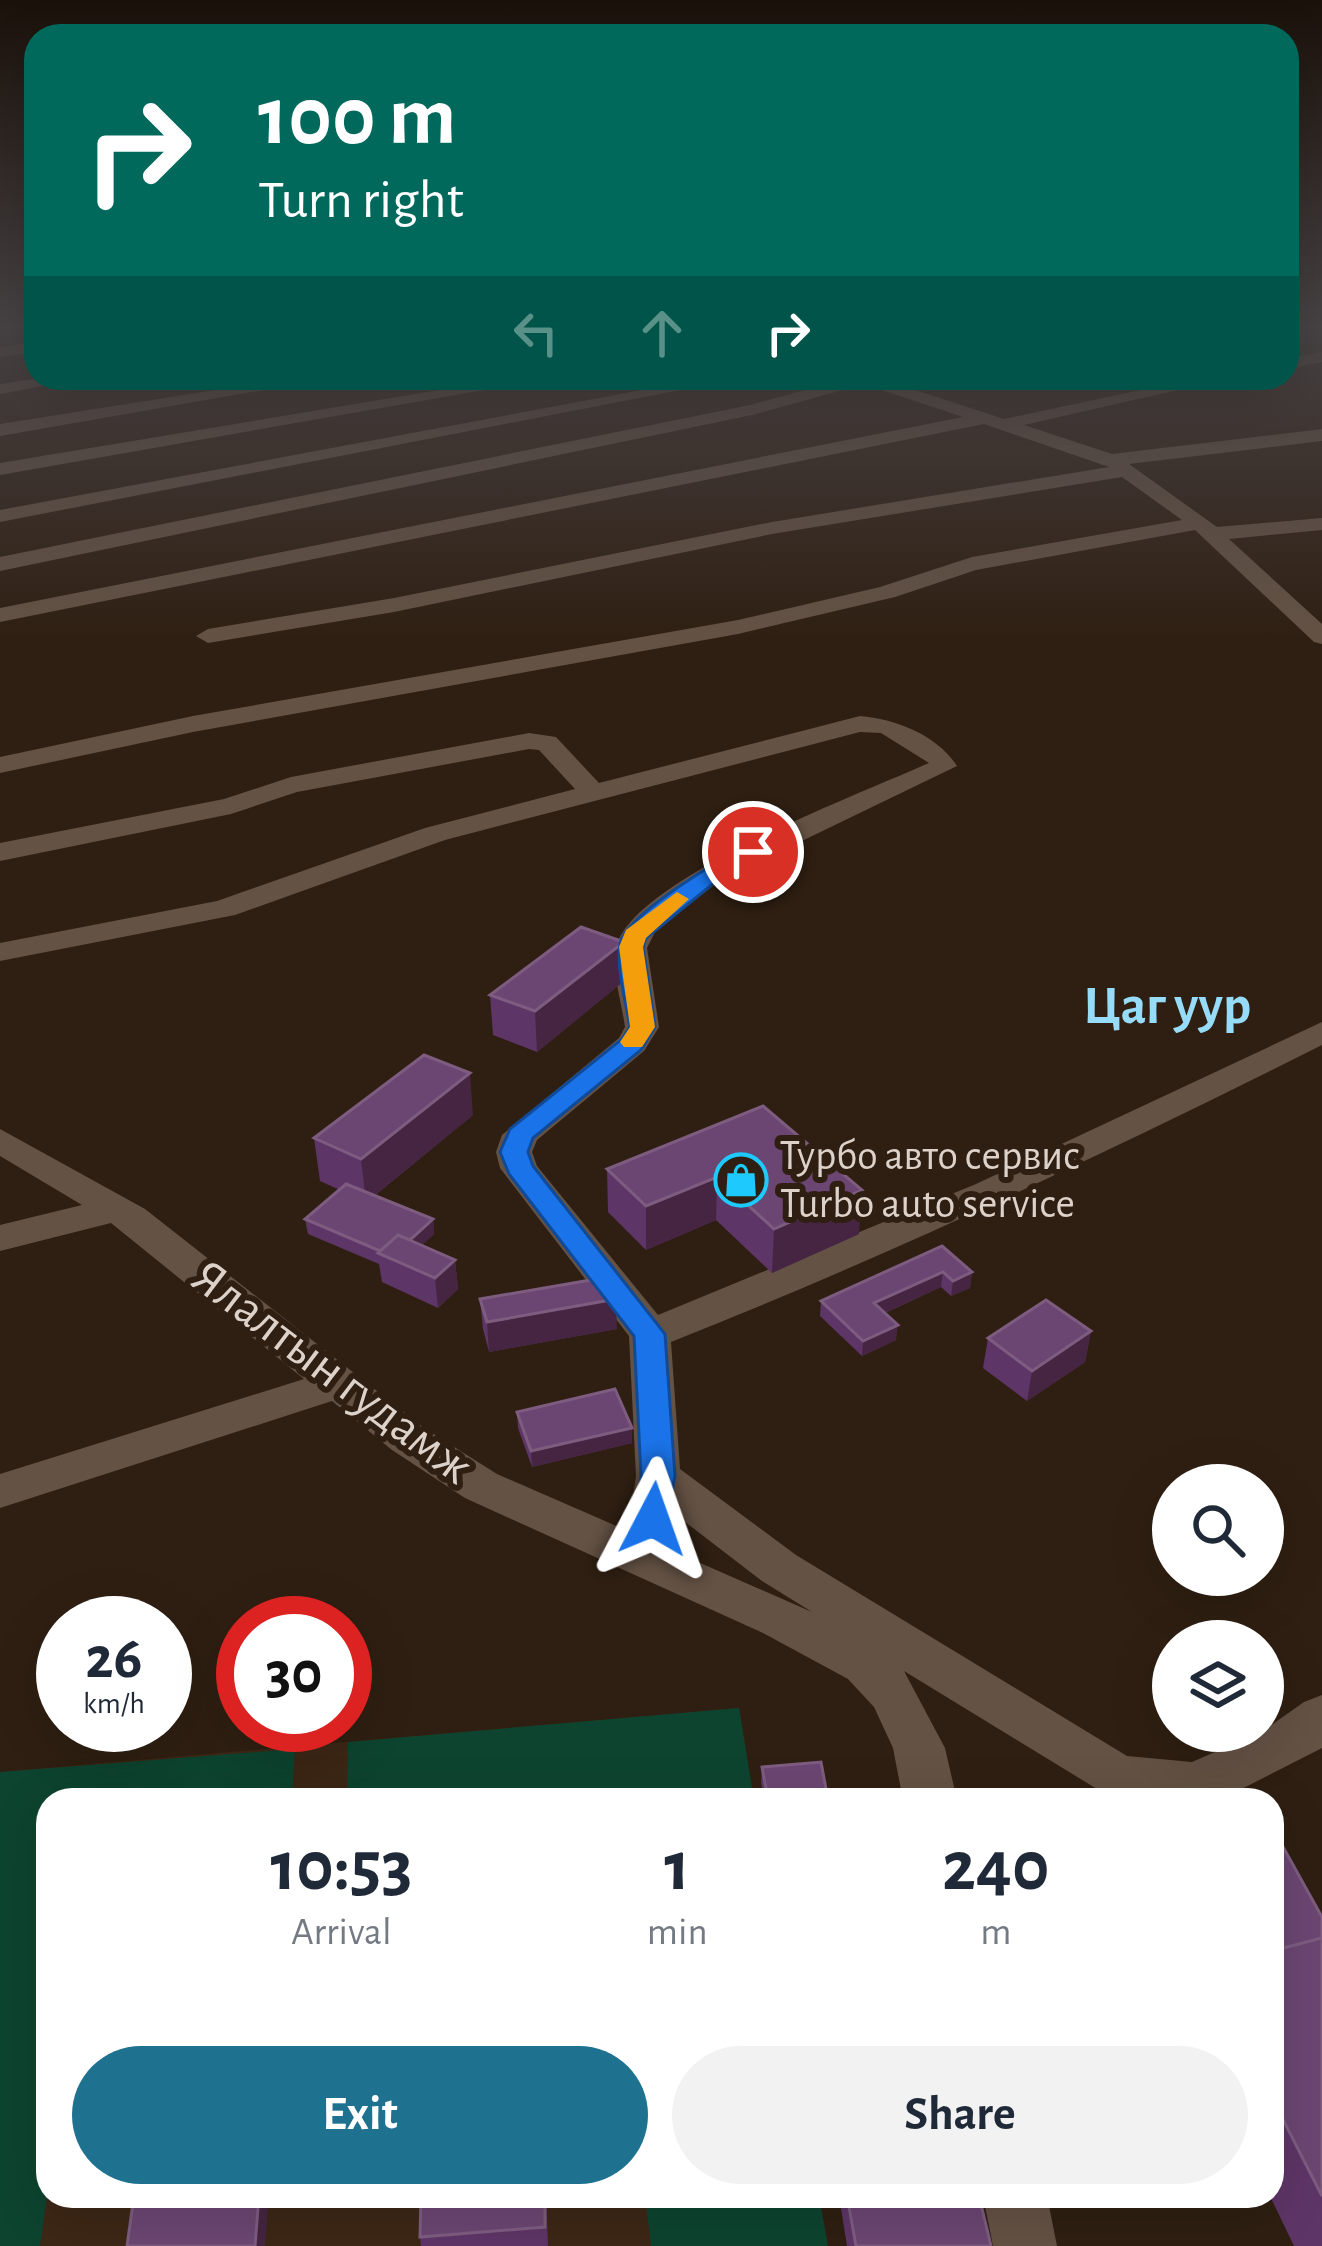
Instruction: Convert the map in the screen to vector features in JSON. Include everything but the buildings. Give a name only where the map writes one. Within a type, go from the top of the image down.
[{"type":"street","points":[[0,469],[216,433]]},
{"type":"street","points":[[0,516],[442,433]]},
{"type":"street","points":[[0,564],[641,433]]},
{"type":"street","points":[[0,615],[936,433]]},
{"type":"street","points":[[1030,433],[1119,465],[1206,528],[1322,637]]},
{"type":"street","points":[[208,636],[394,605],[772,528],[1119,465],[1322,435]]},
{"type":"street","points":[[0,765],[237,716],[738,627],[886,592],[972,564],[1206,528],[1322,524]]},
{"type":"street","points":[[1281,601],[1322,596]]},
{"type":"street","points":[[0,952],[224,909],[435,834],[873,723],[904,736],[944,766],[753,852],[711,874],[644,923],[631,947],[642,1027],[632,1044],[520,1135],[514,1152],[519,1168],[650,1334],[658,1476],[648,1562]]},
{"type":"street","points":[[0,853],[231,806],[292,785],[529,741],[547,743],[592,791]]},
{"type":"street","points":[[650,1334],[748,1298],[1322,1032]]},
{"type":"street","name":"Ялалтын гудамж","points":[[0,1139],[116,1209],[408,1438],[481,1486],[781,1618],[866,1664],[893,1693],[919,1748],[927,1788]]},
{"type":"street","points":[[0,1238],[116,1209]]},
{"type":"street","points":[[0,1491],[339,1383]]},
{"type":"street","points":[[658,1476],[779,1568],[1118,1778],[1196,1786],[1299,1736],[1322,1717]]},
{"type":"street","points":[[1017,2208],[1025,2246]]},
{"type":"shaded area","points":[[739,1708],[752,1788],[36,1788],[36,2208],[821,2208],[828,2246],[0,2246],[0,1772],[231,1752],[372,1752],[372,1740]]},
{"type":"green space","points":[[739,1708],[752,1788],[347,1788],[348,1752],[372,1752],[372,1740]]},
{"type":"green space","points":[[295,1752],[293,1788],[36,1788],[36,2208],[45,2208],[40,2246],[0,2246],[0,1772]]},
{"type":"green space","points":[[646,2208],[821,2208],[828,2246],[651,2246]]},
{"type":"slow traffic","points":[[633,1042],[642,1027],[631,947],[634,935],[677,899]]},
{"type":"place","name":"Турбо авто сервис Turbo auto service","points":[[741,1180]]},
{"type":"district","name":"Цаг уур","points":[[1167,1007]]},
{"type":"route","points":[[653,1519],[658,1476],[650,1334],[519,1168],[514,1152],[520,1135],[632,1044],[642,1027],[631,947],[634,935],[711,874],[753,852]]}]
